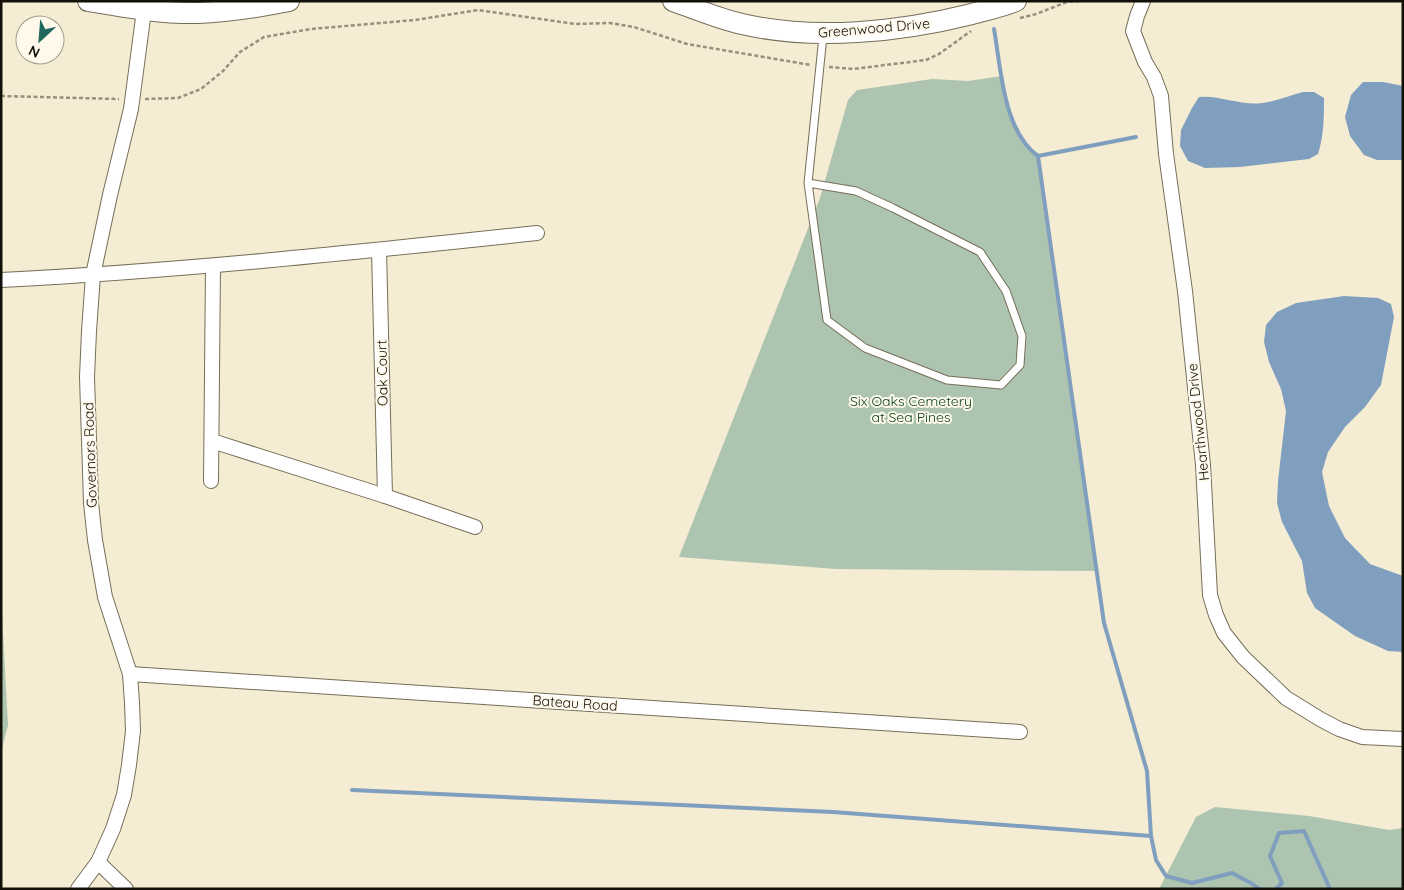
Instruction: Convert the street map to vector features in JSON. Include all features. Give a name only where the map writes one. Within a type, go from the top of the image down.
[{"type":"street","points":[[88,1],[145,5],[196,13],[256,8],[289,1]]},
{"type":"street","name":"Hearthwood Drive","points":[[1143,1],[1136,16],[1133,31],[1161,96],[1166,154],[1185,291],[1203,465],[1210,595],[1216,615],[1224,633],[1243,657],[1286,698],[1339,729],[1362,737],[1403,739]]},
{"type":"street","name":"Greenwood Drive","points":[[687,3],[750,26],[823,33],[904,28],[1017,10]]},
{"type":"street","name":"Governors Road","points":[[78,889],[98,862],[113,828],[124,795],[130,765],[133,731],[130,674],[105,597],[96,550],[91,504],[87,377],[93,275],[132,99],[145,5]]},
{"type":"street","points":[[1,280],[213,266],[537,234]]},
{"type":"street","name":"Oak Court","points":[[378,250],[385,496]]},
{"type":"street","points":[[211,481],[213,266]]},
{"type":"street","points":[[212,441],[475,526]]},
{"type":"street","name":"Bateau Road","points":[[130,674],[1020,732]]},
{"type":"street","points":[[98,862],[126,889]]},
{"type":"lane","points":[[808,183],[856,191],[980,252],[1006,291],[1022,336],[1020,365],[1001,385],[946,380],[865,348],[827,320],[808,183],[823,33]]},
{"type":"path","points":[[1017,10],[1036,14],[1067,2],[1081,1]]},
{"type":"path","points":[[1,96],[132,99],[178,98],[201,89],[223,71],[240,52],[264,37],[311,29],[415,20],[478,10],[575,24],[610,23],[634,27],[687,44],[807,65],[853,70],[926,60],[939,54],[973,30]]},
{"type":"green space","name":"Six Oaks Cemetery at Sea Pines","points":[[1002,76],[1012,120],[1023,140],[1038,156],[1097,571],[836,569],[679,557],[820,198],[848,100],[857,90],[932,79],[968,81]]},
{"type":"green space","points":[[1,597],[8,725],[1,752]]},
{"type":"green space","points":[[1215,807],[1309,816],[1389,830],[1403,828],[1403,889],[1159,889],[1196,817]]},
{"type":"water","points":[[1363,82],[1383,82],[1403,86],[1403,160],[1377,160],[1364,155],[1350,136],[1345,117],[1351,95]]},
{"type":"water","points":[[1303,92],[1314,92],[1324,98],[1320,147],[1318,154],[1309,159],[1240,167],[1205,168],[1188,161],[1180,146],[1181,130],[1199,97],[1254,104]]},
{"type":"water","points":[[1344,296],[1378,298],[1391,304],[1394,317],[1381,385],[1365,407],[1345,427],[1328,452],[1322,472],[1329,506],[1345,538],[1370,564],[1403,576],[1403,652],[1388,651],[1355,636],[1315,608],[1307,593],[1302,561],[1282,522],[1277,503],[1286,411],[1281,389],[1269,362],[1264,342],[1266,325],[1277,312],[1296,303]]},
{"type":"waterway","points":[[994,29],[1005,98],[1017,131],[1026,145],[1038,156],[1104,623],[1147,771],[1151,836],[1156,860],[1166,876],[1192,883],[1232,873],[1259,889]]},
{"type":"waterway","points":[[1038,156],[1136,137]]},
{"type":"waterway","points":[[352,790],[833,812],[1151,836]]},
{"type":"waterway","points":[[1276,889],[1282,883],[1270,856],[1279,833],[1304,831],[1330,889]]}]
